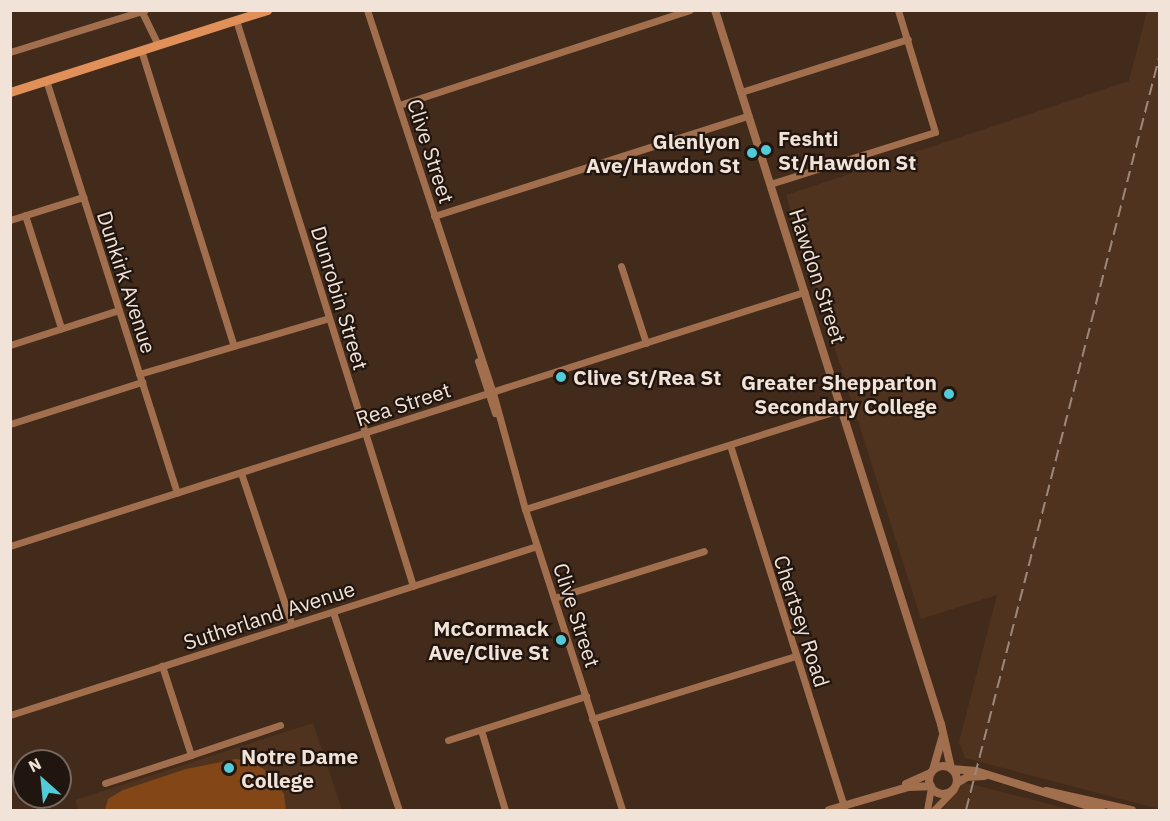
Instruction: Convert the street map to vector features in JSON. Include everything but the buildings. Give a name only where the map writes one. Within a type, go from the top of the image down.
[{"type":"main road","points":[[10,92],[267,10]]},
{"type":"street","name":"Clive Street","points":[[369,10],[622,810]]},
{"type":"street","points":[[399,105],[690,10]]},
{"type":"street","name":"Hawdon Street","points":[[715,10],[941,724],[951,769]]},
{"type":"street","points":[[770,184],[935,132],[898,10]]},
{"type":"street","points":[[10,52],[143,11],[158,45]]},
{"type":"street","name":"Dunrobin Street","points":[[236,20],[413,586]]},
{"type":"street","points":[[741,92],[908,39]]},
{"type":"street","points":[[141,50],[234,346]]},
{"type":"street","name":"Dunkirk Avenue","points":[[46,80],[177,493]]},
{"type":"street","points":[[434,216],[748,116]]},
{"type":"street","points":[[10,220],[83,196]]},
{"type":"street","points":[[25,215],[61,328]]},
{"type":"street","points":[[621,266],[646,343]]},
{"type":"street","name":"Rea Street","points":[[10,546],[804,292]]},
{"type":"street","points":[[10,345],[119,309]]},
{"type":"street","points":[[10,424],[234,346],[329,318]]},
{"type":"street","points":[[525,509],[842,409]]},
{"type":"street","name":"Chertsey Road","points":[[730,445],[844,806]]},
{"type":"street","points":[[241,473],[292,625]]},
{"type":"street","name":"Sutherland Avenue","points":[[10,715],[537,546]]},
{"type":"street","points":[[554,598],[704,551]]},
{"type":"street","points":[[333,612],[399,810]]},
{"type":"street","points":[[592,719],[796,656]]},
{"type":"street","points":[[162,666],[191,755]]},
{"type":"street","points":[[448,740],[586,696]]},
{"type":"street","name":"Hawdon Street","points":[[932,771],[942,746],[941,724]]},
{"type":"street","points":[[105,783],[280,725]]},
{"type":"street","points":[[481,730],[505,810]]},
{"type":"street","points":[[829,810],[883,794],[940,766],[970,770],[1105,808],[1132,810]]},
{"type":"street","points":[[951,769],[955,786]]},
{"type":"street","points":[[927,810],[932,771]]},
{"type":"street","points":[[883,794],[931,787],[941,794],[967,777],[994,777]]},
{"type":"street","points":[[934,810],[955,786]]},
{"type":"shaded area","points":[[1147,11],[1160,11],[1159,809],[965,758],[959,742],[997,595],[921,619],[786,195],[1129,81]]},
{"type":"shaded area","name":"Notre Dame College","points":[[313,723],[342,810],[79,810],[75,800]]},
{"type":"shaded area","name":"Notre Dame College","points":[[236,759],[249,761],[267,771],[284,794],[286,810],[105,810],[108,799],[123,790],[186,769]]},
{"type":"shaded area","points":[[964,783],[979,786],[1072,810],[942,810]]},
{"type":"railway","points":[[966,810],[1160,54]]},
{"type":"place","name":"Feshti St/Hawdon St","points":[[766,150]]},
{"type":"place","name":"Glenlyon Ave/Hawdon St","points":[[752,153]]},
{"type":"place","name":"Clive St/Rea St","points":[[561,377]]},
{"type":"place","name":"Greater Shepparton Secondary College","points":[[949,394]]},
{"type":"place","name":"McCormack Ave/Clive St","points":[[561,640]]},
{"type":"place","name":"Notre Dame College","points":[[229,768]]}]
